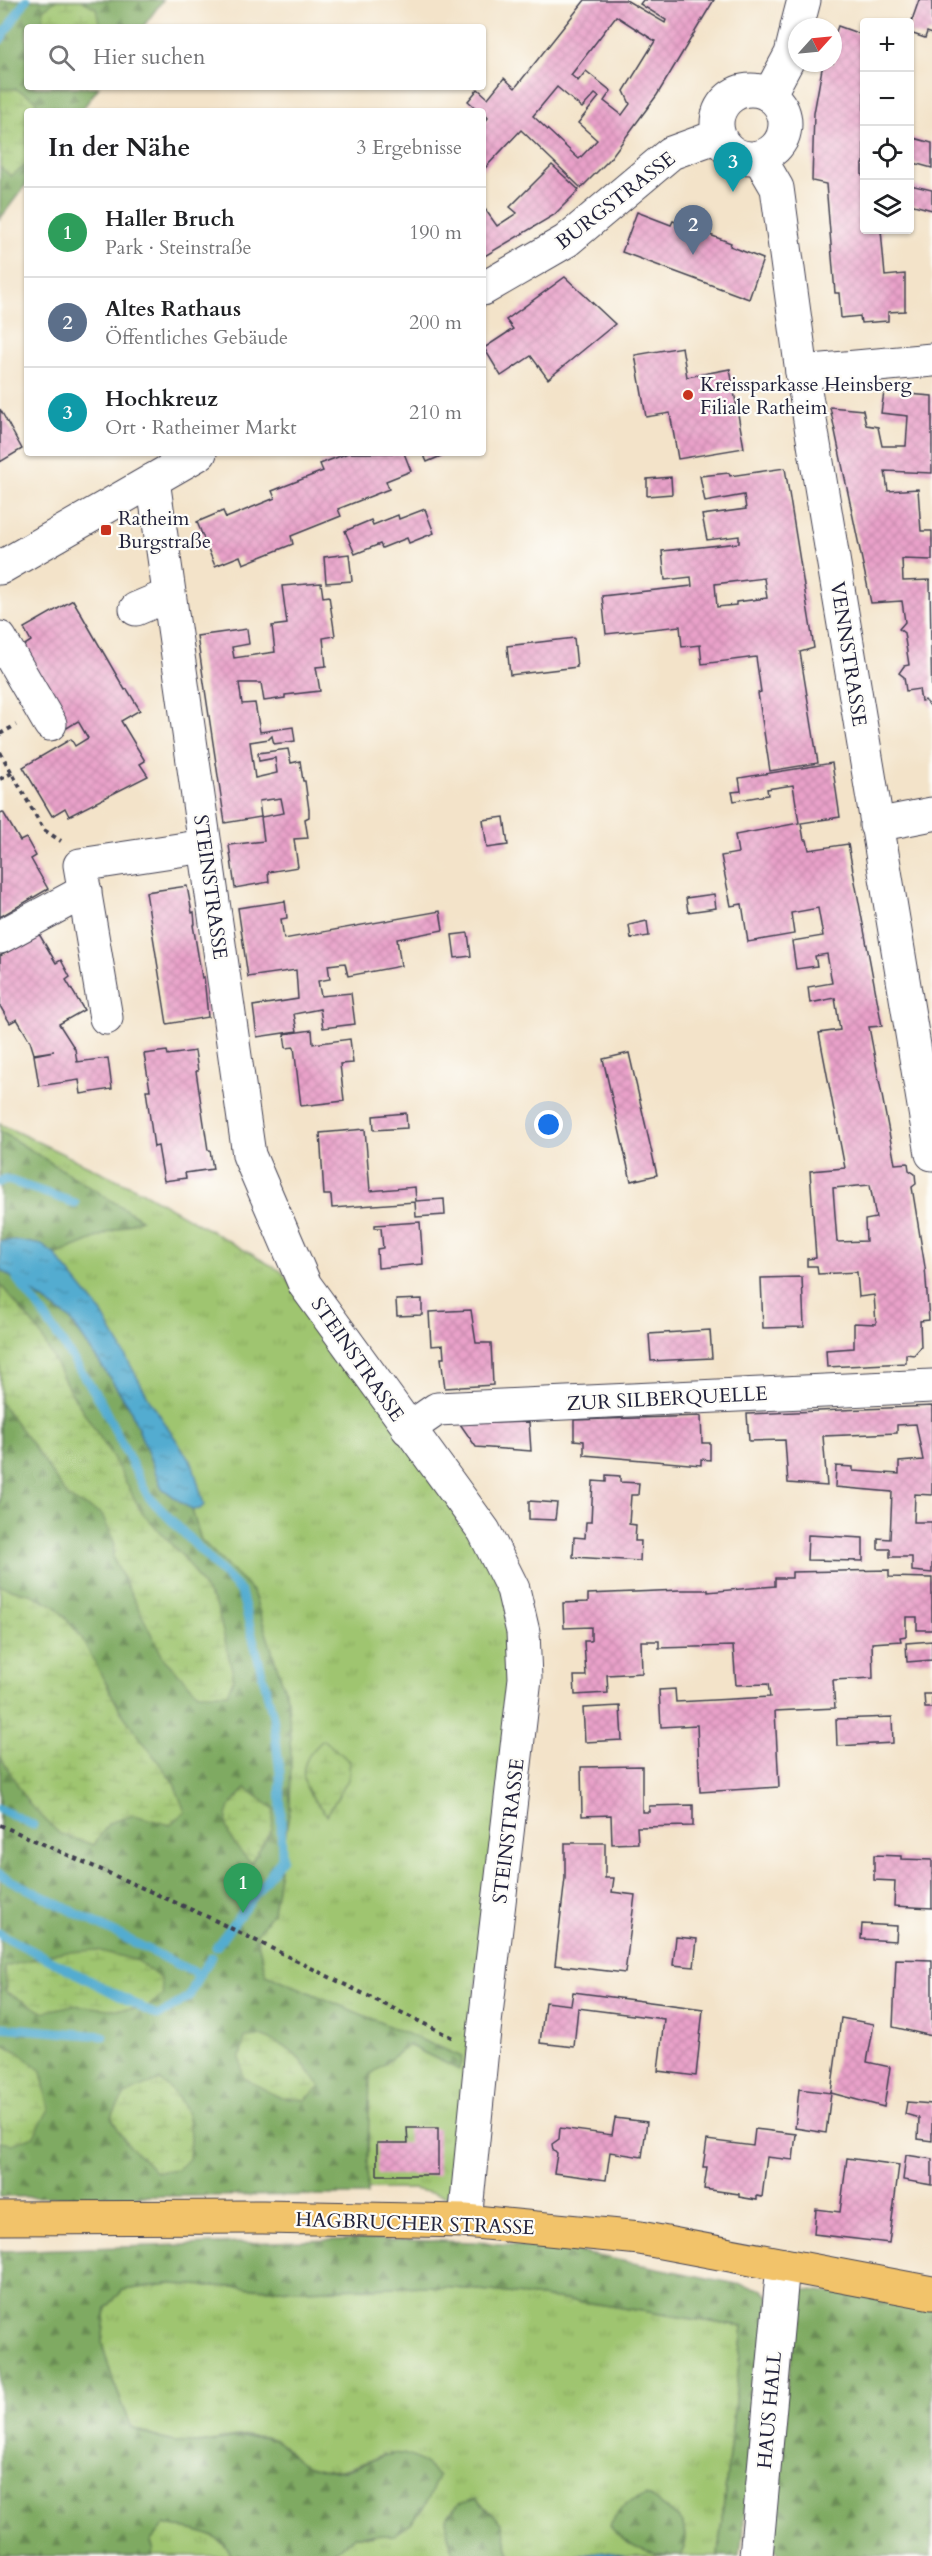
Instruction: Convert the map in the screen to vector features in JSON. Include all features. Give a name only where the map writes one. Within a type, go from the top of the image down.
[{"type":"main road","name":"HAGBRUCHER STRASSE","points":[[0,2218],[263,2217],[465,2221],[640,2238],[932,2294]]},
{"type":"street","points":[[800,18],[804,0]]},
{"type":"street","points":[[770,95],[788,60]]},
{"type":"street","points":[[749,90],[770,95],[779,104],[784,116],[785,130],[780,142],[771,152],[759,158],[749,158],[730,152],[718,136],[718,115],[729,97],[749,90]]},
{"type":"street","name":"BURGSTRASSE","points":[[486,287],[566,241],[671,153],[718,136]]},
{"type":"street","name":"VENNSTRASSE","points":[[759,158],[777,188],[802,372],[932,1154]]},
{"type":"street","points":[[802,372],[932,360]]},
{"type":"street","points":[[0,568],[195,456]]},
{"type":"street","name":"STEINSTRASSE","points":[[153,480],[249,1155],[305,1285],[484,1531],[513,1589],[523,1632],[525,1678],[482,2049],[465,2221]]},
{"type":"street","points":[[136,609],[169,595]]},
{"type":"street","points":[[0,638],[50,724]]},
{"type":"street","points":[[876,825],[932,814]]},
{"type":"street","points":[[0,937],[89,877],[205,846]]},
{"type":"street","points":[[89,877],[106,1018]]},
{"type":"street","name":"ZUR SILBERQUELLE","points":[[408,1429],[437,1409],[932,1386]]},
{"type":"street","name":"HAUS HALL","points":[[756,2556],[783,2265]]},
{"type":"path","points":[[0,752],[1,758],[44,830],[89,877]]},
{"type":"path","points":[[0,779],[12,773]]},
{"type":"path","points":[[0,1825],[208,1917],[482,2049]]},
{"type":"green space","points":[[0,0],[163,0],[145,24],[24,24],[24,90],[97,90],[83,108],[24,108],[24,187],[0,219]]},
{"type":"green space","points":[[57,0],[81,0],[96,8],[99,24],[42,24],[44,9]]},
{"type":"green space","points":[[0,89],[16,89],[35,99],[36,108],[24,108],[24,166],[11,176],[0,167]]},
{"type":"green space","points":[[0,1124],[141,1191],[281,1271],[484,1540],[521,1637],[449,2197],[413,2189],[0,2193]]},
{"type":"green space","points":[[0,1131],[141,1219],[55,1255],[36,1244],[0,1241]]},
{"type":"green space","points":[[0,1269],[70,1319],[129,1406],[162,1488],[192,1510],[201,1540],[253,1592],[288,1700],[291,1756],[290,1808],[273,1912],[256,1934],[266,1974],[462,2057],[459,2070],[408,2045],[370,2075],[367,2195],[0,2197]]},
{"type":"green space","points":[[0,1284],[39,1332],[69,1389],[112,1456],[142,1513],[184,1558],[217,1607],[234,1678],[227,1693],[198,1693],[164,1659],[113,1558],[114,1542],[102,1514],[69,1499],[0,1402]]},
{"type":"green space","points":[[0,1586],[33,1595],[55,1606],[80,1635],[121,1712],[174,1783],[185,1812],[170,1825],[134,1815],[109,1823],[94,1845],[60,1834],[29,1804],[0,1756]]},
{"type":"green space","points":[[323,1740],[350,1761],[348,1780],[327,1815],[308,1790],[304,1775],[308,1756]]},
{"type":"green space","points":[[246,1788],[274,1809],[272,1829],[251,1863],[235,1845],[227,1823],[230,1807]]},
{"type":"green space","points":[[97,1950],[138,1961],[161,1979],[163,1995],[145,2009],[109,2009],[73,2005],[43,2012],[6,1992],[5,1967],[55,1953]]},
{"type":"green space","points":[[260,2036],[281,2045],[295,2055],[320,2087],[305,2100],[281,2098],[243,2078],[240,2057],[245,2037]]},
{"type":"green space","points":[[0,2042],[20,2053],[41,2071],[49,2109],[34,2136],[12,2144],[0,2142]]},
{"type":"green space","points":[[160,2080],[178,2097],[183,2106],[189,2124],[190,2146],[189,2159],[177,2169],[156,2172],[126,2142],[111,2117],[125,2094]]},
{"type":"green space","points":[[364,2239],[477,2242],[563,2249],[762,2289],[769,2296],[740,2556],[718,2556],[743,2327],[598,2304],[428,2286],[298,2290],[169,2284],[123,2290],[106,2308],[102,2343],[113,2381],[132,2428],[182,2443],[240,2437],[271,2439],[283,2445],[301,2463],[321,2470],[338,2471],[392,2454],[406,2455],[421,2461],[438,2476],[425,2506],[411,2523],[395,2535],[354,2536],[329,2556],[232,2556],[220,2541],[212,2536],[165,2524],[150,2542],[153,2551],[151,2556],[0,2556],[0,2251]]},
{"type":"green space","points":[[169,2284],[298,2290],[428,2286],[598,2304],[743,2327],[718,2556],[627,2556],[601,2551],[574,2556],[329,2556],[354,2536],[373,2537],[384,2454],[353,2467],[332,2471],[321,2470],[300,2463],[280,2443],[272,2439],[241,2436],[183,2443],[132,2428],[113,2381],[102,2343],[106,2308],[123,2290]]},
{"type":"green space","points":[[796,2288],[932,2306],[932,2556],[780,2556],[766,2539],[774,2461],[792,2354]]},
{"type":"green space","points":[[646,2495],[672,2512],[684,2527],[685,2545],[680,2556],[660,2555],[641,2550],[624,2540],[610,2526],[624,2506],[633,2499]]},
{"type":"green space","points":[[476,2499],[502,2524],[510,2556],[454,2556],[446,2519],[458,2504]]},
{"type":"green space","points":[[165,2524],[212,2536],[226,2547],[232,2556],[151,2556],[153,2551],[150,2542]]},
{"type":"water","points":[[0,1241],[20,1241],[42,1245],[55,1255],[101,1312],[151,1402],[193,1465],[204,1505],[200,1509],[192,1510],[162,1488],[129,1406],[70,1319],[0,1269]]},
{"type":"water","points":[[601,2551],[627,2556],[574,2556]]},
{"type":"building","points":[[585,0],[626,0],[665,23],[666,20],[640,4],[643,0],[714,0],[657,95],[609,160],[581,188],[521,130],[486,167],[486,120],[488,118],[486,108],[476,108],[468,101],[477,90],[488,98],[504,78],[515,88]],"holes":[[[616,16],[655,41],[624,91],[630,104],[622,115],[604,101],[611,91],[586,71],[578,81],[571,75]],[[557,87],[582,108],[595,94],[599,97],[578,123],[597,140],[579,159],[533,116]]]},
{"type":"building","points":[[919,0],[932,0],[932,34],[927,32],[925,38],[914,34],[913,18]]},
{"type":"building","points":[[842,27],[860,34],[860,234],[881,234],[885,276],[905,274],[905,311],[888,312],[888,321],[861,323],[860,316],[841,318],[839,293],[835,293],[826,184],[812,181],[814,113],[821,72],[842,72]]},
{"type":"building","points":[[914,138],[932,143],[932,168],[914,163]]},
{"type":"building","points":[[552,165],[579,190],[554,215],[486,255],[486,210],[497,226],[517,213],[510,207]]},
{"type":"building","points":[[914,186],[932,190],[932,210],[914,205]]},
{"type":"building","points":[[637,212],[671,225],[673,221],[731,243],[730,246],[763,259],[749,299],[622,252]]},
{"type":"building","points":[[565,277],[615,324],[548,379],[531,356],[501,376],[486,351],[486,347],[513,329],[506,320]]},
{"type":"building","name":"Kreissparkasse Heinsberg Filiale Ratheim","points":[[682,347],[687,377],[730,369],[744,448],[678,459],[670,413],[646,417],[635,355]]},
{"type":"building","points":[[884,392],[932,396],[932,473],[885,471],[888,491],[918,489],[921,531],[932,531],[932,560],[902,559],[903,581],[930,580],[932,708],[925,700],[921,701],[919,689],[906,691],[904,677],[899,673],[904,666],[909,665],[904,633],[899,629],[905,622],[902,601],[871,603],[830,407],[863,410],[866,425],[878,427],[882,446],[906,446],[908,416],[881,413]]},
{"type":"building","points":[[0,409],[22,449],[0,462]]},
{"type":"building","points":[[340,456],[405,456],[411,471],[386,481],[389,489],[338,509],[341,516],[291,536],[293,544],[243,564],[240,556],[215,566],[197,522],[223,511],[226,518],[275,498],[272,491],[323,471],[320,464]]},
{"type":"building","points":[[424,456],[441,456],[427,462]]},
{"type":"building","points":[[785,468],[814,648],[800,652],[818,763],[770,771],[758,693],[761,692],[756,657],[702,664],[700,645],[682,647],[680,626],[606,634],[602,596],[692,586],[691,577],[665,580],[662,551],[739,543],[739,536],[707,540],[702,515],[746,509],[744,495],[705,502],[700,476],[729,473],[730,476]],"holes":[[[764,578],[767,598],[717,607],[715,584]]]},
{"type":"building","points":[[671,477],[672,494],[647,496],[647,479]]},
{"type":"building","points":[[425,509],[434,533],[409,543],[407,538],[382,548],[380,544],[355,554],[345,531],[371,520],[373,525],[398,515],[399,519]]},
{"type":"building","points":[[349,554],[352,581],[326,583],[324,557]]},
{"type":"building","points":[[321,583],[323,597],[329,596],[335,636],[323,638],[326,666],[316,667],[320,691],[285,695],[285,698],[264,701],[261,683],[239,683],[242,704],[255,703],[260,732],[293,727],[295,741],[274,744],[272,736],[269,739],[250,742],[255,778],[277,773],[275,758],[259,761],[258,753],[288,749],[291,763],[300,761],[309,810],[309,817],[305,819],[308,838],[294,839],[298,867],[268,872],[269,882],[235,888],[229,845],[264,841],[261,817],[225,823],[197,636],[247,629],[249,644],[232,647],[234,658],[275,652],[272,626],[287,624],[282,586]],"holes":[[[281,798],[284,813],[261,817],[259,801]]]},
{"type":"building","points":[[73,600],[125,690],[127,689],[140,710],[121,721],[145,761],[140,764],[148,776],[69,816],[65,808],[52,816],[23,767],[71,739],[75,746],[88,738],[78,721],[67,728],[20,648],[31,641],[24,628]]},
{"type":"building","points":[[574,638],[577,667],[510,675],[507,646]]},
{"type":"building","points":[[832,763],[840,817],[801,823],[804,840],[807,840],[809,850],[848,844],[882,1026],[869,1027],[895,1164],[908,1163],[909,1170],[915,1174],[916,1184],[912,1187],[925,1267],[929,1320],[920,1321],[921,1347],[914,1355],[906,1354],[906,1363],[827,1367],[826,1350],[854,1348],[854,1323],[876,1324],[874,1295],[859,1297],[857,1272],[818,1274],[817,1266],[807,1266],[807,1259],[816,1258],[810,1171],[845,1168],[819,1033],[840,1030],[835,998],[810,1003],[808,987],[832,983],[827,954],[815,956],[817,966],[796,969],[792,941],[823,936],[818,908],[791,913],[794,934],[748,942],[742,904],[731,906],[721,856],[738,853],[735,835],[799,823],[793,785],[767,789],[768,795],[734,801],[732,792],[741,791],[739,778]],"holes":[[[870,1185],[876,1218],[865,1220],[866,1241],[837,1242],[833,1188]]]},
{"type":"building","points":[[3,812],[20,841],[26,838],[36,856],[31,859],[48,889],[0,917],[0,813]]},
{"type":"building","points":[[504,817],[508,845],[487,848],[483,820]]},
{"type":"building","points":[[187,886],[192,913],[194,912],[195,924],[193,925],[202,978],[204,977],[208,1017],[167,1024],[146,892]]},
{"type":"building","points":[[714,894],[716,908],[688,912],[686,898]]},
{"type":"building","points":[[285,901],[287,918],[281,919],[284,939],[440,911],[443,930],[397,939],[401,966],[348,976],[345,963],[328,965],[330,979],[318,981],[321,996],[351,993],[355,1024],[323,1028],[320,1009],[294,1014],[297,1031],[257,1037],[253,1006],[298,999],[296,970],[248,977],[238,908]]},
{"type":"building","points":[[647,921],[649,936],[631,939],[629,925]]},
{"type":"building","points":[[468,933],[471,956],[455,958],[452,935]]},
{"type":"building","points":[[39,934],[56,963],[61,960],[70,977],[66,980],[84,1010],[59,1024],[75,1049],[77,1062],[108,1058],[112,1089],[81,1094],[79,1080],[39,1086],[34,1055],[54,1051],[34,1054],[30,1041],[17,1019],[10,1023],[0,1006],[0,956]]},
{"type":"building","points":[[312,1030],[313,1044],[350,1039],[353,1063],[340,1064],[344,1101],[301,1106],[294,1047],[286,1048],[284,1034]]},
{"type":"building","points":[[167,1051],[168,1055],[195,1051],[208,1150],[210,1150],[213,1169],[185,1173],[186,1178],[164,1181],[158,1146],[154,1147],[146,1090],[150,1090],[144,1054]]},
{"type":"building","points":[[629,1053],[657,1175],[631,1181],[603,1059]]},
{"type":"building","points":[[406,1113],[407,1128],[374,1130],[373,1116]]},
{"type":"building","points":[[365,1129],[370,1191],[415,1187],[416,1201],[444,1199],[445,1215],[416,1217],[415,1202],[332,1208],[331,1195],[324,1195],[320,1133]]},
{"type":"building","points":[[420,1222],[423,1264],[378,1268],[377,1249],[383,1248],[381,1228],[375,1228],[375,1225]]},
{"type":"building","points":[[802,1277],[804,1327],[763,1328],[761,1278]]},
{"type":"building","points":[[422,1299],[422,1315],[397,1316],[396,1300]]},
{"type":"building","points":[[471,1310],[476,1343],[491,1343],[493,1385],[445,1388],[441,1358],[444,1358],[443,1345],[431,1346],[429,1312]]},
{"type":"building","points":[[710,1330],[712,1358],[651,1361],[649,1334]]},
{"type":"building","points":[[932,1406],[932,1495],[915,1494],[914,1522],[932,1522],[932,1573],[912,1571],[912,1557],[890,1557],[890,1549],[878,1549],[878,1538],[890,1539],[892,1492],[835,1487],[836,1466],[853,1467],[853,1471],[899,1474],[899,1462],[923,1460],[916,1424],[897,1425],[897,1433],[823,1436],[827,1486],[788,1483],[785,1440],[749,1441],[747,1414]]},
{"type":"building","points":[[701,1416],[702,1443],[710,1443],[710,1460],[701,1459],[701,1465],[584,1455],[584,1441],[574,1440],[574,1420]]},
{"type":"building","points":[[529,1422],[531,1451],[476,1447],[460,1424]]},
{"type":"building","points":[[606,1475],[620,1476],[620,1482],[639,1483],[638,1495],[631,1495],[629,1524],[636,1525],[635,1541],[641,1541],[640,1561],[573,1557],[574,1537],[585,1538],[586,1522],[591,1522],[593,1481],[606,1482]]},
{"type":"building","points":[[529,1501],[557,1503],[555,1520],[529,1519]]},
{"type":"building","points":[[808,1535],[863,1538],[863,1561],[807,1560]]},
{"type":"building","points":[[889,1570],[889,1577],[932,1578],[932,1630],[917,1630],[917,1617],[906,1617],[906,1636],[900,1637],[901,1641],[872,1643],[873,1678],[833,1680],[835,1708],[775,1711],[779,1787],[700,1792],[697,1725],[661,1727],[659,1690],[675,1689],[676,1702],[770,1697],[768,1684],[736,1685],[733,1646],[659,1648],[659,1641],[641,1641],[642,1673],[607,1675],[608,1693],[575,1695],[574,1676],[586,1676],[584,1641],[591,1641],[591,1627],[564,1628],[563,1603],[588,1602],[588,1594],[680,1590],[708,1590],[708,1592],[775,1586],[775,1578],[792,1578],[792,1572]]},
{"type":"building","points":[[932,1641],[932,1660],[907,1662],[906,1643]]},
{"type":"building","points":[[924,1694],[932,1694],[932,1708],[925,1708]]},
{"type":"building","points":[[620,1706],[622,1740],[585,1742],[583,1708]]},
{"type":"building","points":[[892,1717],[893,1743],[837,1746],[836,1719]]},
{"type":"building","points":[[642,1766],[642,1812],[649,1812],[649,1806],[693,1805],[693,1826],[637,1827],[638,1843],[612,1844],[611,1815],[582,1816],[581,1767]]},
{"type":"building","points":[[565,1843],[605,1843],[605,1878],[614,1878],[612,1892],[635,1895],[625,1973],[555,1965],[565,1878]]},
{"type":"building","points":[[874,1855],[932,1860],[932,1908],[894,1906],[895,1881],[874,1880]]},
{"type":"building","points":[[862,1924],[897,1926],[896,1941],[861,1939]]},
{"type":"building","points":[[676,1937],[697,1939],[694,1967],[673,1965]]},
{"type":"building","points":[[896,1959],[932,1960],[932,2036],[893,2027]]},
{"type":"building","points":[[573,1992],[703,2009],[696,2076],[658,2071],[664,2019],[578,2008],[574,2047],[540,2043],[545,2002],[571,2005]]},
{"type":"building","points":[[841,2018],[874,2024],[867,2062],[890,2067],[884,2107],[831,2093]]},
{"type":"building","points":[[799,2089],[831,2093],[826,2133],[795,2128]]},
{"type":"building","points":[[907,2102],[932,2104],[932,2141],[918,2139],[919,2118],[905,2114]]},
{"type":"building","points":[[615,2118],[647,2122],[642,2157],[610,2152],[606,2180],[554,2173],[557,2154],[552,2144],[559,2139],[560,2128],[612,2135]]},
{"type":"building","points":[[407,2128],[438,2128],[438,2175],[377,2175],[377,2143],[408,2143]]},
{"type":"building","points":[[755,2129],[796,2134],[793,2160],[767,2157],[762,2197],[757,2196],[757,2200],[739,2197],[739,2194],[704,2189],[707,2167],[703,2167],[707,2140],[753,2146]]},
{"type":"building","points":[[906,2155],[932,2159],[932,2185],[903,2180]]},
{"type":"building","points":[[847,2158],[899,2165],[889,2243],[814,2234],[816,2209],[840,2212]]},
{"type":"waterway","points":[[0,40],[26,0]]},
{"type":"waterway","points":[[0,1182],[5,1179],[75,1203]]},
{"type":"waterway","points":[[17,1279],[42,1312],[101,1402],[148,1496],[241,1592],[273,1716],[280,1773],[282,1858],[216,1947]]},
{"type":"waterway","points":[[0,1809],[33,1825]]},
{"type":"waterway","points":[[0,1875],[199,1975],[212,1957]]},
{"type":"waterway","points":[[0,1934],[158,2016],[189,1997],[199,1975]]},
{"type":"waterway","points":[[0,2027],[103,2036]]},
{"type":"place","name":"Hochkreuz","points":[[733,192]]},
{"type":"place","name":"Altes Rathaus","points":[[693,255]]},
{"type":"place","name":"Kreissparkasse Heinsberg Filiale Ratheim","points":[[688,395]]},
{"type":"place","name":"Ratheim Burgstraße","points":[[106,530]]},
{"type":"place","name":"Haller Bruch","points":[[243,1913]]}]
